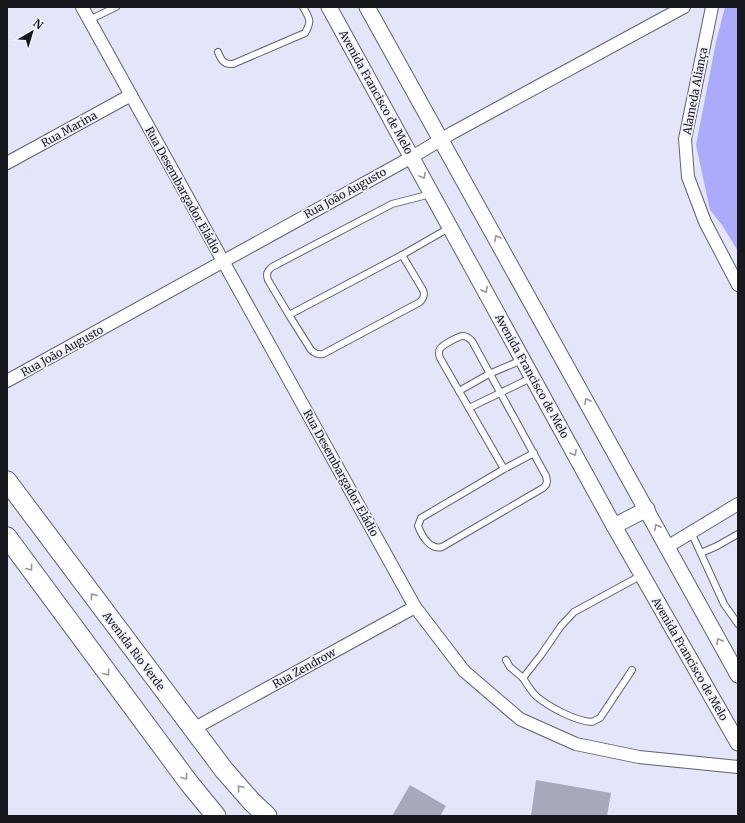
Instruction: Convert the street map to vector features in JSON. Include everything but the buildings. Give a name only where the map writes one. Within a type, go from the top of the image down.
[{"type":"main road","name":"Avenida Rio Verde","points":[[7,481],[224,770],[252,802],[267,816]]},
{"type":"main road","points":[[7,537],[189,783],[216,816]]},
{"type":"street","name":"Rua Desembargador Eládio","points":[[82,7],[415,607],[464,671],[520,719],[576,744],[639,757],[738,767]]},
{"type":"street","name":"Avenida Francisco de Melo","points":[[329,7],[614,526],[738,743]]},
{"type":"street","points":[[367,7],[442,139],[738,675]]},
{"type":"street","name":"Rua João Augusto","points":[[7,381],[442,139],[684,7]]},
{"type":"street","name":"Alameda Aliança","points":[[712,7],[685,139],[688,177],[704,222],[738,285]]},
{"type":"street","name":"Rua Marina","points":[[7,163],[130,95]]},
{"type":"street","points":[[667,547],[738,504]]},
{"type":"street","points":[[614,526],[646,509]]},
{"type":"street","name":"Rua Zendrow","points":[[193,729],[415,607]]},
{"type":"lane","points":[[89,20],[116,7]]},
{"type":"lane","points":[[218,52],[224,63],[233,64],[305,33],[310,24],[309,17],[303,7]]},
{"type":"lane","points":[[402,255],[425,294],[424,299],[323,354],[318,355],[314,354],[311,350],[268,280],[267,275],[268,270],[272,267],[392,204],[432,193]]},
{"type":"lane","points":[[289,315],[451,228]]},
{"type":"lane","points":[[504,469],[438,354],[443,346],[459,337],[464,336],[472,341],[489,374],[501,392],[534,453],[546,476],[546,485],[442,547],[437,548],[429,544],[418,526],[421,518],[534,453]]},
{"type":"lane","points":[[459,391],[489,374],[523,359]]},
{"type":"lane","points":[[469,408],[533,377]]},
{"type":"lane","points":[[691,532],[724,604],[738,624]]},
{"type":"lane","points":[[701,553],[718,546],[738,534]]},
{"type":"lane","points":[[523,678],[561,626],[574,612],[642,575]]},
{"type":"lane","points":[[506,660],[510,667],[523,678],[535,695],[552,707],[577,718],[592,722],[600,718],[632,670]]},
{"type":"shaded area","points":[[725,7],[738,7],[738,251],[722,225],[710,210],[696,145],[716,42]]}]
